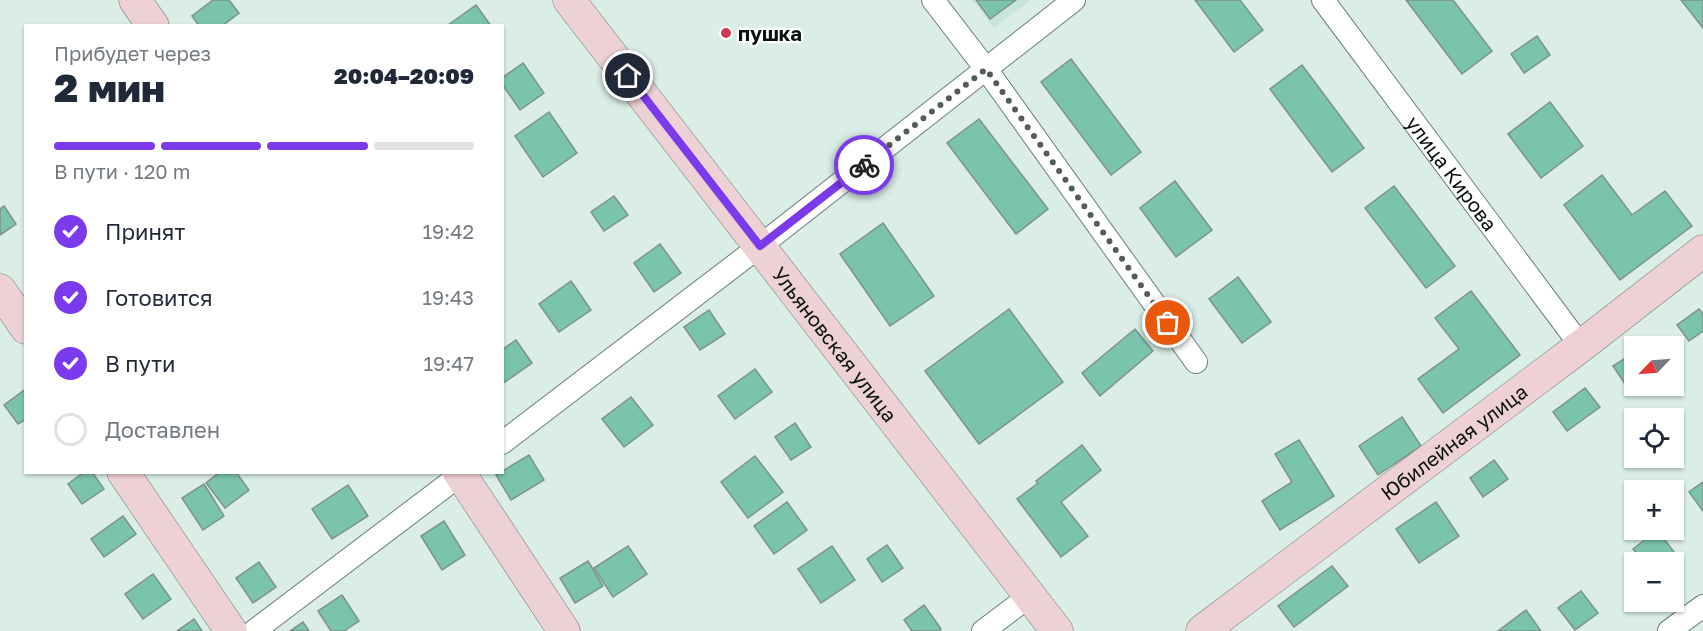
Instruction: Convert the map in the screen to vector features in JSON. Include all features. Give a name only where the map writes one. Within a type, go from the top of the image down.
[{"type":"street","points":[[135,0],[152,24]]},
{"type":"street","name":"Ульяновская улица","points":[[569,0],[1057,631]]},
{"type":"street","points":[[933,0],[986,69],[1196,362]]},
{"type":"street","points":[[504,441],[760,246],[1074,0]]},
{"type":"street","name":"улица Кирова","points":[[1323,0],[1581,346]]},
{"type":"street","name":"Юбилейная улица","points":[[1202,631],[1581,346],[1703,251]]},
{"type":"street","points":[[0,290],[24,325]]},
{"type":"street","points":[[124,474],[231,631]]},
{"type":"street","points":[[254,631],[460,474]]},
{"type":"street","points":[[462,474],[564,631]]},
{"type":"street","points":[[982,631],[1031,595]]},
{"type":"street","points":[[1670,631],[1703,606]]},
{"type":"shaded area","points":[[972,0],[1031,0],[994,28]]},
{"type":"building","points":[[213,0],[229,0],[239,13],[225,24],[198,24],[192,16]]},
{"type":"building","points":[[976,0],[1016,0],[990,19]]},
{"type":"building","points":[[1195,0],[1240,0],[1263,30],[1234,52]]},
{"type":"building","points":[[1406,0],[1453,0],[1492,51],[1462,74]]},
{"type":"building","points":[[1681,0],[1703,0],[1703,28]]},
{"type":"building","points":[[476,5],[490,24],[449,24]]},
{"type":"building","points":[[1537,36],[1550,55],[1524,73],[1511,54]]},
{"type":"building","points":[[1071,59],[1141,152],[1111,175],[1041,82]]},
{"type":"building","points":[[523,63],[544,93],[520,110],[504,87],[504,77]]},
{"type":"building","points":[[1302,65],[1364,148],[1332,172],[1270,89]]},
{"type":"building","points":[[1550,102],[1583,146],[1541,178],[1508,134]]},
{"type":"building","points":[[549,112],[577,153],[543,177],[515,136]]},
{"type":"building","points":[[979,119],[1048,209],[1016,234],[947,143]]},
{"type":"building","points":[[1602,175],[1632,215],[1665,191],[1692,226],[1620,280],[1564,205]]},
{"type":"building","points":[[1175,181],[1212,230],[1176,257],[1140,208]]},
{"type":"building","points":[[1394,186],[1455,266],[1426,288],[1365,208]]},
{"type":"building","points":[[614,196],[628,215],[604,231],[591,212]]},
{"type":"building","points":[[4,206],[16,224],[0,235],[0,209]]},
{"type":"building","points":[[883,223],[934,296],[890,326],[840,254]]},
{"type":"building","points":[[660,244],[681,273],[654,292],[634,263]]},
{"type":"building","points":[[1238,277],[1271,322],[1242,343],[1209,299]]},
{"type":"building","points":[[571,281],[591,310],[559,332],[539,304]]},
{"type":"building","points":[[1471,291],[1520,355],[1443,413],[1418,379],[1459,349],[1435,318]]},
{"type":"building","points":[[1009,309],[1063,382],[979,444],[925,371]]},
{"type":"building","points":[[1699,309],[1703,314],[1703,331],[1689,341],[1677,325]]},
{"type":"building","points":[[709,310],[725,334],[700,350],[684,327]]},
{"type":"building","points":[[1135,329],[1153,351],[1100,396],[1082,373]]},
{"type":"building","points":[[516,340],[532,363],[504,383],[504,349]]},
{"type":"building","points":[[1624,359],[1624,382],[1613,366]]},
{"type":"building","points":[[755,369],[772,392],[735,419],[718,396]]},
{"type":"building","points":[[1585,388],[1600,407],[1567,431],[1553,412]]},
{"type":"building","points":[[24,390],[24,420],[18,424],[4,405]]},
{"type":"building","points":[[631,397],[653,425],[624,447],[602,419]]},
{"type":"building","points":[[1402,417],[1421,446],[1378,475],[1359,446]]},
{"type":"building","points":[[795,423],[811,447],[791,460],[775,437]]},
{"type":"building","points":[[1299,440],[1334,496],[1280,530],[1262,501],[1292,482],[1275,454]]},
{"type":"building","points":[[1082,445],[1101,470],[1061,502],[1088,536],[1061,557],[1017,499]]},
{"type":"building","points":[[529,455],[544,480],[511,500],[496,475],[504,474],[504,470]]},
{"type":"building","points":[[755,456],[783,492],[748,518],[721,482]]},
{"type":"building","points":[[1494,460],[1508,479],[1483,497],[1470,478]]},
{"type":"building","points":[[81,474],[93,474],[104,489],[82,504],[68,484]]},
{"type":"building","points":[[217,474],[237,474],[249,490],[225,508],[206,483]]},
{"type":"building","points":[[1703,482],[1703,511],[1689,492]]},
{"type":"building","points":[[204,484],[224,516],[203,530],[182,498]]},
{"type":"building","points":[[348,485],[368,516],[332,539],[312,509]]},
{"type":"building","points":[[787,502],[807,530],[774,554],[754,526]]},
{"type":"building","points":[[1436,502],[1459,536],[1419,563],[1396,529]]},
{"type":"building","points":[[123,516],[136,534],[104,557],[91,539]]},
{"type":"building","points":[[444,521],[465,555],[442,570],[421,536]]},
{"type":"building","points":[[1644,540],[1665,540],[1674,552],[1636,552],[1633,549]]},
{"type":"building","points":[[887,545],[903,568],[882,582],[867,559]]},
{"type":"building","points":[[628,546],[647,574],[613,597],[594,568]]},
{"type":"building","points":[[832,546],[855,580],[821,603],[798,569]]},
{"type":"building","points":[[588,561],[603,586],[575,603],[560,578]]},
{"type":"building","points":[[259,562],[276,587],[253,603],[236,578]]},
{"type":"building","points":[[1332,566],[1348,586],[1294,627],[1278,606]]},
{"type":"building","points":[[153,574],[171,599],[143,619],[125,594]]},
{"type":"building","points":[[1581,591],[1598,613],[1575,630],[1558,608]]},
{"type":"building","points":[[342,595],[359,621],[344,631],[331,631],[318,611]]},
{"type":"building","points":[[924,605],[941,629],[939,631],[912,631],[904,620]]},
{"type":"building","points":[[1526,610],[1541,631],[1498,631]]},
{"type":"building","points":[[194,619],[202,631],[177,631]]},
{"type":"building","points":[[303,622],[309,631],[290,631]]},
{"type":"way so far","points":[[864,165],[986,69],[1168,323]]},
{"type":"place","name":"пушка","points":[[726,33]]},
{"type":"route","points":[[628,76],[760,246],[864,165]]}]
